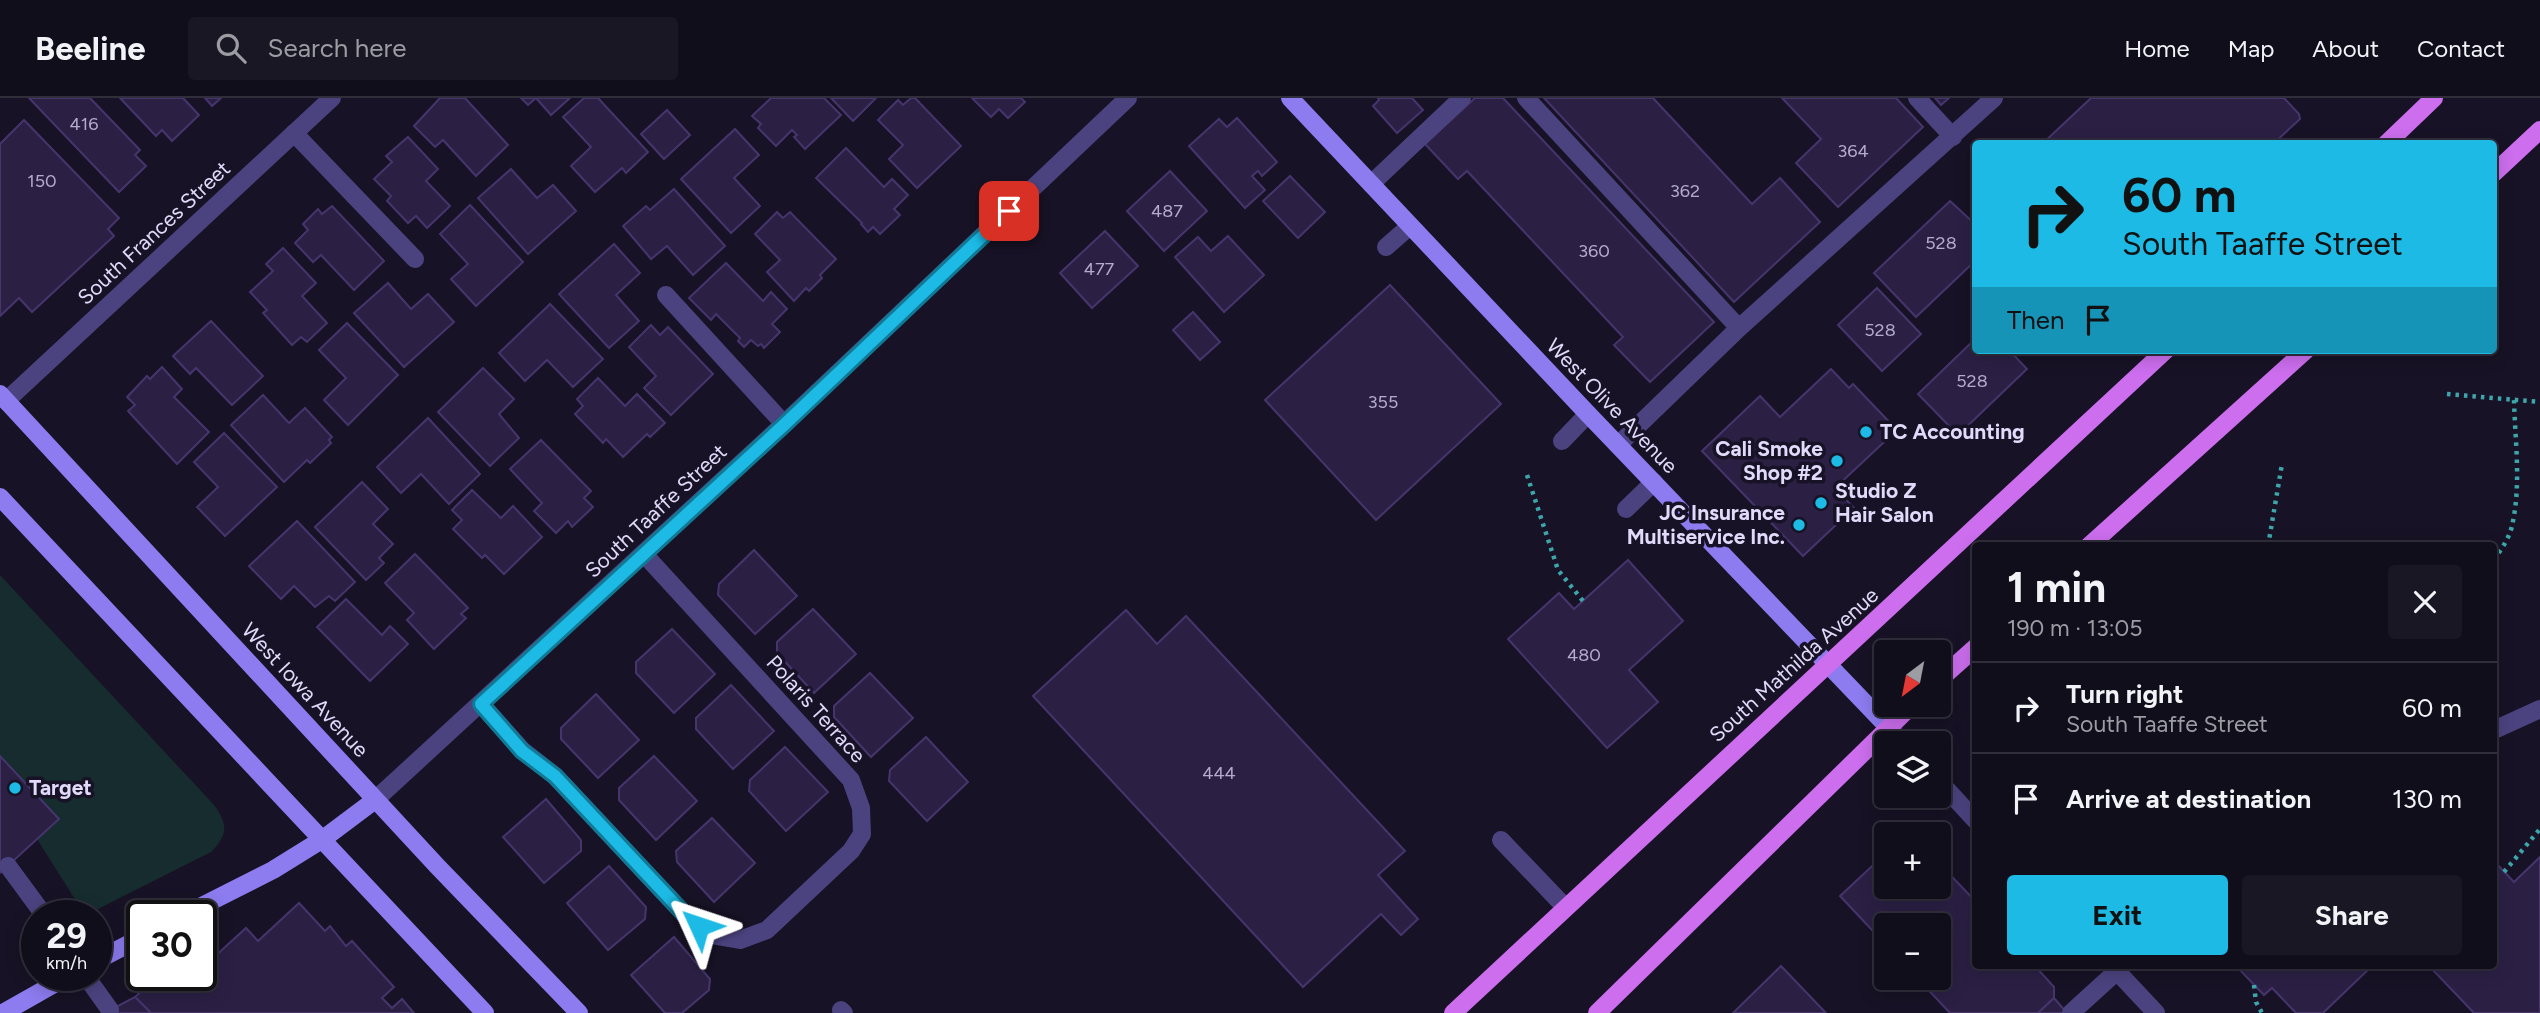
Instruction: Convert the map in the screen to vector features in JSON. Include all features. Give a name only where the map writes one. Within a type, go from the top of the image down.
[{"type":"main road","points":[[2390,140],[2432,99]]},
{"type":"main road","points":[[2497,170],[2540,130]]},
{"type":"main road","name":"South Mathilda Avenue","points":[[1453,1013],[2162,354]]},
{"type":"main road","points":[[2093,542],[2302,354]]},
{"type":"main road","points":[[1951,669],[1972,651]]},
{"type":"main road","points":[[1597,1013],[1899,718]]},
{"type":"street","name":"South Frances Street","points":[[2,400],[332,98]]},
{"type":"street","name":"South Taaffe Street","points":[[214,900],[273,870],[323,839],[375,800],[785,424],[1128,98]]},
{"type":"street","name":"West Olive Avenue","points":[[1290,98],[1892,731]]},
{"type":"street","points":[[1371,184],[1462,98]]},
{"type":"street","points":[[1526,98],[1739,328]]},
{"type":"street","points":[[1917,98],[1953,137]]},
{"type":"street","points":[[1618,445],[1739,328],[1994,98]]},
{"type":"street","points":[[294,133],[415,259]]},
{"type":"street","points":[[1387,247],[1410,226]]},
{"type":"street","points":[[666,295],[785,424]]},
{"type":"street","name":"West Iowa Avenue","points":[[2,400],[375,800],[579,1013]]},
{"type":"street","points":[[1562,441],[1588,414]]},
{"type":"street","points":[[1626,509],[1654,482]]},
{"type":"street","points":[[0,497],[485,1013]]},
{"type":"street","name":"Polaris Terrace","points":[[481,704],[522,751],[555,776],[688,918],[711,935],[740,940],[767,930],[851,851],[862,834],[861,808],[851,780],[644,554]]},
{"type":"street","points":[[2497,729],[2540,709]]},
{"type":"street","points":[[1951,795],[1972,817]]},
{"type":"street","points":[[1501,840],[1565,907]]},
{"type":"street","points":[[8,866],[33,900]]},
{"type":"street","points":[[2071,1013],[2115,969],[2156,1013]]},
{"type":"street","points":[[3,1013],[42,991]]},
{"type":"street","points":[[96,991],[110,1010]]},
{"type":"path","points":[[2447,394],[2540,402]]},
{"type":"path","points":[[2497,556],[2505,544],[2513,522],[2516,475],[2514,400]]},
{"type":"path","points":[[2269,542],[2282,464]]},
{"type":"path","points":[[1527,475],[1558,570],[1583,601]]},
{"type":"path","points":[[2504,872],[2540,829]]},
{"type":"path","points":[[2254,985],[2256,1002],[2262,1013]]},
{"type":"green space","points":[[0,575],[215,806],[224,825],[223,835],[211,852],[112,902],[75,900],[37,839],[0,756]]},
{"type":"building","points":[[29,98],[90,98],[140,150],[135,155],[146,166],[119,192]]},
{"type":"building","points":[[120,98],[183,98],[199,115],[172,141],[162,130],[156,136]]},
{"type":"building","points":[[205,98],[221,98],[212,106]]},
{"type":"building","points":[[440,98],[465,98],[508,145],[476,176],[443,140],[435,147],[414,126]]},
{"type":"building","points":[[521,98],[536,98],[528,105]]},
{"type":"building","points":[[536,98],[570,98],[551,115]]},
{"type":"building","points":[[584,98],[598,98],[648,152],[626,173],[622,168],[595,192],[571,166],[591,147],[563,117]]},
{"type":"building","points":[[771,98],[824,98],[841,115],[805,149],[794,137],[797,135],[792,130],[776,146],[758,128],[761,124],[752,116]]},
{"type":"building","points":[[831,98],[876,98],[853,121]]},
{"type":"building","points":[[915,98],[961,146],[917,188],[889,159],[903,145],[878,120],[898,100],[903,105]]},
{"type":"building","points":[[972,98],[1021,98],[1025,102],[1008,118],[999,109],[991,117]]},
{"type":"building","points":[[1378,98],[1412,98],[1423,110],[1397,133],[1373,106]]},
{"type":"building","points":[[1475,98],[1503,98],[1714,322],[1650,382],[1614,345],[1623,337],[1467,171],[1458,179],[1425,144]]},
{"type":"building","points":[[1544,98],[1653,98],[1752,204],[1780,178],[1820,222],[1734,302]]},
{"type":"building","points":[[1782,98],[1896,98],[1923,127],[1838,207],[1796,163],[1821,139]]},
{"type":"building","points":[[1935,98],[1949,98],[1941,105]]},
{"type":"building","points":[[2091,98],[2284,98],[2299,114],[2300,119],[2277,140],[2046,140]]},
{"type":"building","points":[[667,110],[690,135],[664,159],[641,134]]},
{"type":"building","points":[[1237,118],[1277,162],[1262,176],[1258,171],[1252,176],[1265,190],[1245,208],[1189,146],[1219,119],[1227,127]]},
{"type":"building","points":[[24,120],[119,218],[108,229],[114,236],[32,312],[19,298],[0,316],[0,144]]},
{"type":"building","points":[[735,129],[759,155],[734,178],[760,206],[731,233],[681,179]]},
{"type":"building","points":[[408,137],[438,169],[426,181],[450,206],[427,228],[416,216],[408,223],[387,201],[391,196],[374,179],[392,162],[386,156]]},
{"type":"building","points":[[846,148],[884,187],[892,179],[908,195],[894,209],[900,215],[880,234],[873,227],[868,232],[816,178]]},
{"type":"building","points":[[511,169],[537,198],[553,185],[576,211],[528,254],[478,198]]},
{"type":"building","points":[[1170,171],[1207,211],[1164,251],[1127,211]]},
{"type":"building","points":[[1290,176],[1325,212],[1298,238],[1263,201]]},
{"type":"building","points":[[674,189],[725,246],[693,275],[667,246],[651,259],[623,226],[646,206],[650,210]]},
{"type":"building","points":[[1950,201],[1972,221],[1972,264],[1916,317],[1874,273]]},
{"type":"building","points":[[470,205],[523,262],[476,306],[451,279],[468,264],[440,234]]},
{"type":"building","points":[[332,206],[384,261],[354,290],[321,255],[313,262],[295,243],[308,230],[303,224],[318,209],[322,214]]},
{"type":"building","points":[[777,212],[783,218],[790,212],[836,259],[809,291],[806,288],[794,301],[767,272],[780,260],[755,234]]},
{"type":"building","points":[[1105,231],[1138,266],[1092,308],[1060,273]]},
{"type":"building","points":[[1228,236],[1264,275],[1224,312],[1175,257],[1198,237],[1211,251]]},
{"type":"building","points":[[614,244],[640,273],[616,295],[639,321],[609,348],[559,294]]},
{"type":"building","points":[[283,248],[316,283],[302,296],[327,323],[307,342],[301,337],[292,345],[263,313],[267,310],[250,292],[273,271],[266,264]]},
{"type":"building","points":[[726,263],[763,301],[771,292],[787,309],[772,324],[780,332],[764,348],[751,340],[744,347],[738,341],[740,338],[716,314],[711,320],[689,298]]},
{"type":"building","points":[[388,283],[411,309],[428,294],[454,322],[404,367],[354,313]]},
{"type":"building","points":[[1390,285],[1501,404],[1376,520],[1265,400]]},
{"type":"building","points":[[1877,288],[1921,334],[1882,371],[1838,325]]},
{"type":"building","points":[[550,304],[603,359],[573,387],[547,360],[525,381],[499,353]]},
{"type":"building","points":[[1193,312],[1220,342],[1200,360],[1173,330]]},
{"type":"building","points":[[211,321],[263,376],[232,405],[196,368],[190,374],[173,356]]},
{"type":"building","points":[[347,323],[398,375],[348,425],[324,400],[346,378],[319,350]]},
{"type":"building","points":[[651,325],[660,335],[668,327],[713,374],[671,415],[644,388],[656,376],[629,347]]},
{"type":"building","points":[[1972,342],[1972,354],[2013,354],[2027,369],[1958,435],[1918,394]]},
{"type":"building","points":[[162,367],[182,389],[174,397],[209,432],[177,464],[128,411],[135,405],[127,397],[147,376],[150,379]]},
{"type":"building","points":[[483,368],[514,399],[499,414],[519,438],[490,466],[438,412]]},
{"type":"building","points":[[1831,369],[1849,388],[1853,384],[1897,430],[1835,488],[1854,508],[1803,556],[1702,451],[1760,396],[1780,417]]},
{"type":"building","points":[[598,378],[625,406],[637,394],[665,423],[650,437],[647,434],[623,457],[606,439],[603,443],[575,414],[583,406],[577,399]]},
{"type":"building","points":[[263,395],[289,423],[305,408],[332,437],[329,440],[331,443],[310,463],[307,460],[284,482],[231,425]]},
{"type":"building","points":[[428,418],[480,474],[449,504],[421,474],[401,493],[377,467]]},
{"type":"building","points":[[224,433],[277,487],[225,536],[197,507],[218,487],[194,462]]},
{"type":"building","points":[[541,440],[591,491],[584,498],[593,507],[572,527],[568,521],[556,533],[534,511],[542,503],[510,469]]},
{"type":"building","points":[[362,482],[388,509],[373,524],[393,544],[379,558],[384,563],[366,580],[315,527]]},
{"type":"building","points":[[472,490],[501,518],[513,506],[542,537],[504,574],[485,555],[482,558],[453,529],[462,520],[452,510]]},
{"type":"building","points":[[297,521],[355,582],[335,601],[329,596],[315,607],[294,586],[281,599],[249,566]]},
{"type":"building","points":[[754,550],[797,596],[755,634],[718,595],[719,584]]},
{"type":"building","points":[[415,554],[468,608],[461,614],[466,618],[434,649],[407,620],[414,613],[385,583]]},
{"type":"building","points":[[1628,560],[1683,621],[1629,670],[1658,702],[1607,748],[1508,639],[1559,593],[1574,609]]},
{"type":"building","points":[[346,599],[382,635],[390,626],[408,644],[370,681],[317,627]]},
{"type":"building","points":[[813,609],[856,654],[814,693],[777,653],[777,642]]},
{"type":"building","points":[[1126,610],[1157,644],[1186,616],[1405,851],[1378,875],[1418,919],[1401,935],[1381,914],[1303,987],[1033,696]]},
{"type":"building","points":[[672,629],[715,674],[674,713],[636,673],[636,662]]},
{"type":"building","points":[[870,673],[913,718],[871,757],[834,717],[834,706]]},
{"type":"building","points":[[731,685],[774,731],[733,769],[696,729],[696,718]]},
{"type":"building","points":[[596,694],[639,740],[598,778],[561,739],[561,728]]},
{"type":"building","points":[[926,737],[968,782],[927,821],[889,781],[890,770]]},
{"type":"building","points":[[785,747],[828,792],[786,831],[749,791],[750,780]]},
{"type":"building","name":"Target","points":[[0,756],[59,819],[0,873]]},
{"type":"building","points":[[654,756],[697,801],[656,840],[619,800],[619,788]]},
{"type":"building","points":[[546,799],[581,840],[581,851],[544,883],[503,837]]},
{"type":"building","points":[[712,818],[755,863],[714,902],[677,862],[676,851]]},
{"type":"building","points":[[2540,857],[2540,1013],[2474,1013],[2432,969],[2497,969],[2497,864],[2514,882]]},
{"type":"building","points":[[1874,864],[1874,899],[1951,899],[1951,876],[1972,898],[1972,969],[2038,969],[2054,987],[2054,998],[2038,1013],[1950,1013],[1928,990],[1951,990],[1951,913],[1874,913],[1874,932],[1840,896]]},
{"type":"building","points":[[609,866],[646,907],[645,919],[608,950],[567,903]]},
{"type":"building","points":[[299,903],[325,931],[330,926],[346,946],[352,941],[394,987],[382,998],[392,1008],[402,999],[414,1013],[151,1013],[135,997],[142,991],[217,991],[217,954],[246,928],[258,941]]},
{"type":"building","points":[[674,937],[710,979],[709,990],[682,1013],[665,1013],[631,975]]},
{"type":"building","points":[[1781,966],[1826,1013],[1733,1013]]},
{"type":"building","points":[[2239,969],[2369,969],[2323,1013],[2296,1013],[2272,988],[2264,995]]},
{"type":"building","points":[[135,997],[151,1013],[106,1013],[110,1010]]},
{"type":"building","points":[[2054,998],[2067,1013],[2038,1013]]},
{"type":"place","name":"TC Accounting","points":[[1866,432]]},
{"type":"place","name":"Cali Smoke Shop #2","points":[[1837,461]]},
{"type":"place","name":"Studio Z Hair Salon","points":[[1821,503]]},
{"type":"place","name":"JC Insurance Multiservice Inc.","points":[[1799,525]]},
{"type":"place","name":"Target","points":[[15,788]]},
{"type":"route","points":[[699,926],[688,918],[555,776],[522,751],[481,704],[785,424],[1009,211]]}]
